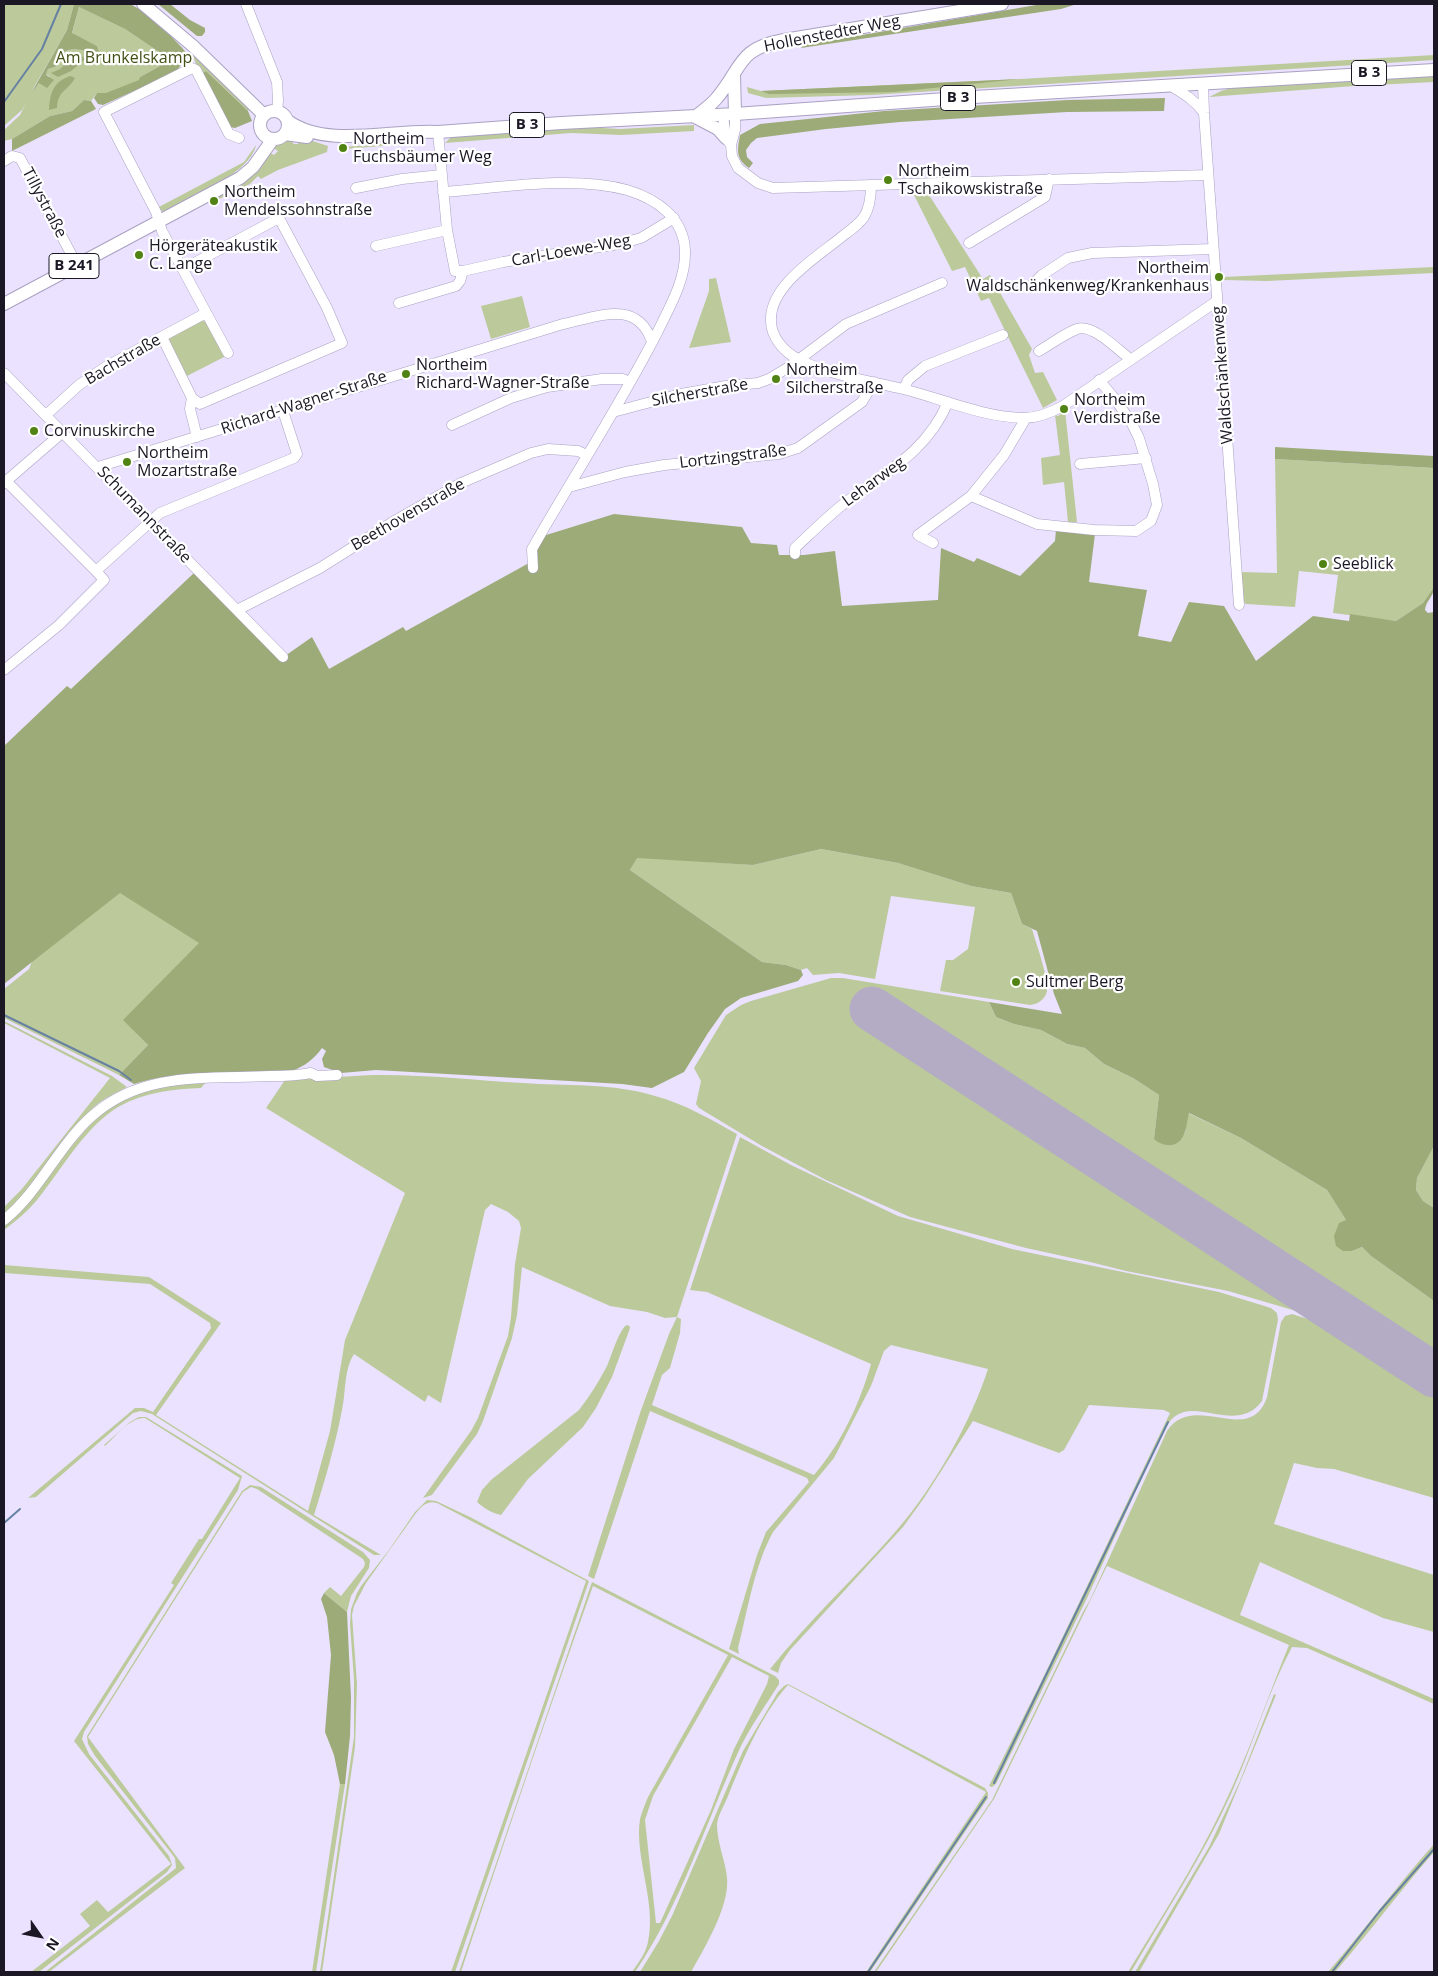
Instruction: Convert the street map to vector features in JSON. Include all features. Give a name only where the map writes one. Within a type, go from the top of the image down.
[{"type":"main road","points":[[143,4],[186,39],[264,115]]},
{"type":"main road","name":"Hollenstedter Weg","points":[[730,88],[734,74],[744,57],[759,46],[772,42],[1002,4]]},
{"type":"main road","name":"B 3","points":[[277,132],[295,126],[338,135],[438,132],[561,123],[729,115],[983,96],[1434,70]]},
{"type":"main road","points":[[730,88],[741,100],[761,112]]},
{"type":"main road","points":[[729,115],[730,88]]},
{"type":"main road","points":[[728,141],[718,129],[695,117],[730,88]]},
{"type":"main road","points":[[277,111],[284,115],[277,132],[260,124],[264,115],[277,111]]},
{"type":"main road","name":"B 241","points":[[4,304],[214,191],[240,174],[260,144],[277,132]]},
{"type":"street","points":[[246,4],[276,82],[277,111]]},
{"type":"street","points":[[228,353],[162,231],[156,212],[104,112],[192,68],[196,70],[229,134],[239,138]]},
{"type":"street","name":"Waldschänkenweg","points":[[1203,84],[1239,605]]},
{"type":"street","points":[[1171,86],[1193,100],[1204,113]]},
{"type":"street","points":[[729,115],[735,130],[728,141],[738,168],[758,183],[773,188],[1208,174]]},
{"type":"street","points":[[399,303],[456,286],[460,281],[463,271],[456,271],[446,230],[438,132]]},
{"type":"street","name":"Tillystraße","points":[[4,160],[12,156],[20,158],[77,265]]},
{"type":"street","points":[[356,188],[402,179],[441,175]]},
{"type":"street","points":[[970,243],[1045,197],[1049,179]]},
{"type":"street","points":[[442,192],[572,184],[606,186],[627,190],[648,198],[663,207],[674,218],[683,235],[686,251],[684,266],[672,304],[613,412],[532,549],[534,568]]},
{"type":"street","points":[[871,185],[868,208],[861,221],[791,278],[779,293],[772,308],[770,321],[774,335],[783,348],[797,359],[818,367],[990,414],[1026,418],[1054,411],[1217,301]]},
{"type":"street","points":[[162,337],[192,398],[200,404],[342,343],[327,308],[279,218],[183,269]]},
{"type":"street","name":"Carl-Loewe-Weg","points":[[463,271],[503,262],[626,242],[641,238],[674,218]]},
{"type":"street","points":[[376,246],[446,230]]},
{"type":"street","points":[[1032,285],[1042,275],[1068,258],[1092,253],[1213,249]]},
{"type":"street","name":"Silcherstraße","points":[[613,412],[681,394],[726,386],[758,383],[775,376],[846,324],[942,283]]},
{"type":"street","name":"Bachstraße","points":[[46,415],[79,385],[107,366],[206,313]]},
{"type":"street","name":"Richard-Wagner-Straße","points":[[98,467],[546,329],[618,313],[632,316],[643,323],[649,331],[652,342]]},
{"type":"street","points":[[1039,351],[1076,330],[1085,328],[1095,332],[1130,359]]},
{"type":"street","points":[[904,389],[908,380],[925,366],[1003,335]]},
{"type":"street","name":"Schumannstraße","points":[[4,373],[283,657]]},
{"type":"street","points":[[452,424],[511,398],[547,387],[602,379],[623,379],[630,382]]},
{"type":"street","points":[[971,496],[1037,524],[1094,530],[1136,530],[1151,521],[1157,506],[1153,484],[1139,438],[1131,422],[1099,380]]},
{"type":"street","name":"Lortzingstraße","points":[[569,487],[625,472],[664,465],[779,454],[798,448],[862,402],[874,382]]},
{"type":"street","points":[[192,398],[190,410],[197,437]]},
{"type":"street","name":"Leharweg","points":[[795,554],[795,548],[841,506],[912,454],[924,442],[944,412],[948,402]]},
{"type":"street","points":[[96,571],[149,521],[168,510],[294,458],[297,454],[283,411]]},
{"type":"street","points":[[933,543],[918,535],[971,496],[1004,455],[1026,418]]},
{"type":"street","points":[[4,670],[59,625],[104,580],[5,482],[63,432]]},
{"type":"street","name":"Beethovenstraße","points":[[237,610],[320,568],[396,520],[461,483],[531,453],[548,449],[578,451],[587,455]]},
{"type":"street","points":[[1080,464],[1146,458]]},
{"type":"street","points":[[4,1220],[30,1193],[83,1125],[101,1108],[126,1092],[151,1084],[176,1080],[311,1073],[317,1076],[338,1075]]},
{"type":"green space","points":[[118,3],[136,7],[161,27],[190,57],[183,62],[176,72],[103,105],[98,104],[94,98],[97,93],[106,93],[139,80],[140,77],[171,60],[125,29],[79,7],[72,33],[97,46],[99,54],[90,56],[87,51],[77,49],[57,53],[56,56],[61,61],[55,67],[48,69],[46,75],[54,80],[47,88],[39,83],[33,90],[67,30],[74,4]]},
{"type":"green space","name":"Am Brunkelskamp","points":[[4,4],[74,4],[67,30],[34,90],[39,83],[50,76],[46,75],[48,69],[55,67],[61,61],[56,56],[57,53],[97,46],[72,34],[79,7],[125,29],[171,60],[140,77],[140,80],[106,94],[97,93],[91,101],[84,100],[72,111],[50,116],[12,139],[4,141],[4,130],[20,115],[26,103],[22,110],[4,126]]},
{"type":"green space","points":[[158,4],[170,4],[190,20],[205,28],[205,32],[202,36],[197,36]]},
{"type":"green space","points":[[1042,4],[1077,4],[1061,9],[801,48],[804,45]]},
{"type":"green space","points":[[191,53],[250,109],[248,111],[206,71],[201,74]]},
{"type":"green space","points":[[76,54],[81,55],[85,59],[71,71],[58,77],[51,73],[60,69]]},
{"type":"green space","points":[[1434,55],[1434,60],[871,95],[766,98],[748,93],[747,87],[761,91],[1020,79]]},
{"type":"green space","points":[[206,71],[248,111],[252,121],[235,128],[230,127],[201,74]]},
{"type":"green space","points":[[1434,73],[1434,82],[1209,97],[1231,88]]},
{"type":"green space","points":[[70,76],[75,78],[61,94],[57,108],[49,110],[50,98],[56,85],[64,78]]},
{"type":"green space","points":[[1020,79],[894,92],[769,94],[761,91]]},
{"type":"green space","points":[[1165,98],[1164,111],[1067,112],[900,122],[757,138],[746,150],[747,157],[753,163],[749,168],[738,154],[740,135],[760,124],[884,111],[1068,100]]},
{"type":"green space","points":[[84,100],[91,101],[96,109],[12,151],[12,139],[50,116],[72,111]]},
{"type":"green space","points":[[694,125],[694,131],[621,135],[571,133],[445,143],[451,137],[585,127],[620,129]]},
{"type":"green space","points":[[294,136],[292,142],[294,144],[298,144],[300,137],[328,146],[327,152],[278,170],[261,179],[258,176],[250,184],[215,201],[214,199],[227,190],[266,151],[274,155],[278,151],[270,146],[277,141]]},
{"type":"green space","points":[[421,141],[420,143],[344,149],[343,147]]},
{"type":"green space","points":[[256,145],[251,156],[243,166],[217,184],[164,212],[157,208],[244,162]]},
{"type":"green space","points":[[913,193],[929,195],[983,279],[990,275],[1032,349],[1029,355],[1035,373],[1043,372],[1057,400],[1043,408],[989,298],[981,301],[965,267],[952,271]]},
{"type":"green space","points":[[1434,267],[1434,273],[1267,281],[1223,280],[1223,277]]},
{"type":"green space","points":[[716,278],[731,342],[689,348],[709,291],[709,279]]},
{"type":"green space","points":[[522,296],[530,327],[491,339],[481,306]]},
{"type":"green space","points":[[199,320],[207,322],[226,356],[185,377],[167,342],[169,336]]},
{"type":"green space","points":[[1065,410],[1077,522],[1068,522],[1064,482],[1043,485],[1041,458],[1060,455],[1055,415],[1060,415],[1059,413]]},
{"type":"green space","points":[[1275,447],[1434,456],[1434,468],[1275,459]]},
{"type":"green space","points":[[1275,459],[1434,468],[1434,587],[1423,603],[1396,621],[1333,613],[1338,575],[1299,571],[1295,607],[1246,604],[1243,601],[1241,572],[1277,573]]},
{"type":"green space","points":[[614,514],[742,527],[751,543],[777,545],[779,555],[804,555],[835,551],[842,606],[938,600],[941,548],[974,562],[977,558],[1020,576],[1055,541],[1056,530],[1095,534],[1089,582],[1147,590],[1138,636],[1171,642],[1189,602],[1224,606],[1256,661],[1313,616],[1349,621],[1350,614],[1396,621],[1423,603],[1434,587],[1425,610],[1428,613],[1434,612],[1434,1146],[1417,1178],[1416,1190],[1423,1201],[1434,1208],[1434,1301],[1371,1256],[1362,1247],[1352,1251],[1343,1251],[1336,1246],[1334,1236],[1339,1223],[1346,1220],[1327,1190],[1241,1138],[1189,1113],[1185,1132],[1179,1142],[1167,1145],[1158,1142],[1154,1139],[1159,1095],[1133,1078],[1104,1064],[1085,1048],[1067,1044],[1041,1030],[1014,1024],[996,1017],[989,1002],[1062,1014],[1054,994],[1037,931],[1022,924],[1011,893],[971,886],[898,863],[821,849],[753,865],[637,858],[630,870],[762,962],[786,965],[801,970],[803,975],[798,981],[741,998],[725,1009],[684,1072],[652,1088],[622,1084],[376,1070],[341,1073],[324,1067],[322,1059],[326,1051],[322,1048],[309,1062],[292,1071],[191,1074],[152,1079],[134,1084],[119,1075],[148,1045],[123,1020],[199,943],[120,893],[4,984],[4,746],[67,686],[71,689],[195,572],[285,656],[312,637],[329,669],[403,627],[406,631],[538,558],[536,548],[543,536]]},
{"type":"green space","points":[[821,849],[898,863],[971,886],[1011,893],[1022,924],[1032,929],[1046,978],[1047,991],[1045,997],[1038,1003],[1030,1005],[940,991],[946,960],[953,960],[968,949],[975,907],[891,896],[875,979],[839,973],[813,975],[807,968],[801,970],[786,965],[762,962],[630,870],[637,857],[753,865]]},
{"type":"green space","points":[[120,892],[200,943],[124,1020],[148,1045],[119,1075],[4,1018],[4,989],[29,969],[32,961]]},
{"type":"green space","points":[[831,978],[843,978],[989,1002],[996,1017],[1014,1024],[1041,1030],[1067,1044],[1085,1048],[1104,1064],[1133,1078],[1159,1095],[1154,1139],[1185,1133],[1188,1113],[1241,1138],[1327,1190],[1346,1220],[1352,1251],[1362,1247],[1371,1256],[1434,1301],[1434,1356],[1320,1318],[1228,1291],[1126,1271],[1026,1248],[910,1217],[826,1180],[762,1146],[699,1108],[696,1104],[701,1081],[694,1068],[726,1015],[751,1001]]},
{"type":"green space","points":[[4,1021],[112,1076],[127,1087],[94,1107],[71,1133],[28,1189],[4,1214],[4,1207],[21,1190],[110,1078],[4,1023]]},
{"type":"green space","points":[[372,1075],[429,1076],[623,1089],[677,1103],[737,1134],[677,1317],[665,1318],[647,1312],[610,1306],[522,1267],[517,1315],[512,1338],[483,1421],[477,1434],[432,1495],[423,1498],[471,1431],[478,1418],[508,1336],[515,1264],[521,1228],[519,1221],[508,1212],[491,1204],[485,1210],[441,1403],[428,1395],[425,1402],[354,1354],[348,1367],[336,1437],[314,1515],[381,1555],[374,1555],[152,1414],[141,1411],[133,1413],[36,1497],[28,1498],[135,1408],[144,1408],[153,1412],[211,1328],[210,1323],[150,1284],[4,1273],[4,1265],[149,1277],[221,1323],[156,1415],[308,1511],[330,1431],[345,1340],[405,1193],[266,1108],[285,1080]]},
{"type":"green space","points":[[205,1083],[201,1088],[170,1090],[139,1097],[108,1114],[96,1124],[75,1148],[33,1204],[22,1216],[4,1230],[4,1224],[88,1127],[115,1105],[142,1092],[156,1088]]},
{"type":"green space","points":[[740,1137],[791,1165],[898,1216],[1012,1249],[1219,1292],[1271,1308],[1277,1313],[1278,1320],[1262,1401],[1252,1411],[1228,1416],[1191,1411],[1180,1413],[1171,1420],[1159,1440],[1088,1596],[996,1784],[992,1787],[989,1786],[1170,1413],[1164,1410],[1089,1405],[1064,1450],[1059,1453],[973,1421],[924,1498],[903,1527],[790,1650],[781,1663],[778,1673],[770,1669],[800,1633],[896,1531],[924,1495],[972,1411],[988,1369],[891,1345],[884,1351],[871,1386],[834,1458],[773,1532],[766,1545],[752,1588],[738,1648],[739,1654],[729,1649],[757,1555],[766,1532],[809,1482],[807,1478],[650,1411],[594,1579],[588,1576],[640,1413],[677,1317],[681,1319],[680,1333],[670,1368],[662,1375],[652,1405],[814,1475],[833,1450],[849,1422],[871,1364],[707,1292],[690,1290]]},
{"type":"green space","points":[[1434,1146],[1434,1208],[1423,1201],[1416,1190],[1417,1178]]},
{"type":"green space","points":[[1292,1314],[1434,1359],[1434,1498],[1334,1469],[1317,1468],[1294,1463],[1274,1524],[1434,1575],[1434,1632],[1383,1618],[1260,1562],[1240,1615],[1434,1699],[1434,1704],[1307,1648],[1292,1647],[1275,1683],[1239,1776],[1220,1817],[1196,1862],[1131,1972],[1128,1972],[1189,1870],[1223,1807],[1289,1645],[1107,1566],[994,1799],[876,1972],[874,1972],[992,1800],[1090,1600],[1167,1431],[1178,1420],[1192,1416],[1235,1419],[1248,1418],[1259,1411],[1267,1397],[1281,1322],[1285,1316]]},
{"type":"green space","points":[[628,1325],[630,1327],[629,1331],[612,1377],[596,1408],[583,1427],[528,1479],[501,1515],[488,1510],[477,1502],[482,1490],[491,1480],[579,1410],[591,1394],[607,1366],[619,1335],[625,1326]]},
{"type":"green space","points":[[139,1417],[146,1417],[242,1476],[238,1490],[84,1732],[82,1739],[89,1754],[169,1856],[172,1865],[167,1872],[39,1972],[31,1972],[90,1926],[80,1914],[97,1900],[108,1912],[171,1864],[74,1741],[174,1585],[171,1583],[199,1539],[202,1539],[240,1478],[145,1418],[128,1424],[104,1445],[130,1422]]},
{"type":"green space","points":[[250,1485],[261,1487],[363,1552],[370,1560],[369,1568],[351,1596],[347,1612],[324,1593],[330,1587],[341,1596],[364,1567],[363,1559],[257,1489],[251,1487],[243,1492],[88,1737],[185,1868],[49,1972],[45,1972],[176,1868],[175,1858],[95,1756],[88,1744],[87,1736],[242,1491]]},
{"type":"green space","points":[[427,1500],[436,1501],[472,1518],[589,1581],[455,1972],[451,1972],[586,1581],[437,1503],[430,1502],[425,1504],[416,1513],[366,1583],[354,1606],[352,1615],[357,1684],[355,1747],[322,1972],[320,1972],[354,1737],[351,1609],[361,1586],[415,1512]]},
{"type":"green space","points":[[592,1582],[775,1676],[779,1680],[779,1684],[741,1746],[680,1890],[652,1946],[635,1972],[632,1972],[646,1950],[650,1927],[648,1896],[640,1849],[640,1819],[648,1797],[728,1655],[593,1586],[542,1730],[461,1972],[459,1972]],"holes":[[[732,1657],[769,1676],[767,1684],[734,1749],[711,1810],[660,1923],[656,1923],[645,1820],[653,1796]]]},
{"type":"green space","points":[[324,1593],[347,1612],[351,1698],[350,1736],[345,1784],[340,1784],[334,1755],[325,1732],[331,1655],[327,1617],[321,1599]]},
{"type":"green space","points":[[788,1684],[985,1788],[988,1798],[870,1972],[866,1972],[986,1792],[788,1685],[761,1724],[719,1817],[717,1831],[726,1871],[727,1888],[721,1913],[709,1939],[691,1972],[640,1972],[672,1916],[743,1751],[778,1692]]},
{"type":"green space","points":[[1274,1694],[1276,1695],[1219,1834],[1139,1972],[1135,1972],[1209,1847],[1240,1781]]},
{"type":"green space","points":[[340,1784],[345,1784],[316,1972],[312,1972]]},
{"type":"green space","points":[[1434,1844],[1434,1852],[1360,1942],[1335,1972],[1328,1972],[1407,1876]]},
{"type":"waterway","points":[[4,102],[42,49],[61,4]]},
{"type":"waterway","points":[[4,1015],[119,1071],[131,1080]]},
{"type":"waterway","points":[[994,1783],[1168,1422]]},
{"type":"waterway","points":[[4,1523],[20,1509]]},
{"type":"waterway","points":[[868,1972],[986,1797]]},
{"type":"waterway","points":[[1332,1972],[1379,1912],[1434,1849]]},
{"type":"runway","points":[[872,1009],[1434,1375]]},
{"type":"place","name":"Northeim Fuchsbäumer Weg","points":[[343,148]]},
{"type":"place","name":"Northeim Tschaikowskistraße","points":[[888,180]]},
{"type":"place","name":"Northeim Mendelssohnstraße","points":[[214,201]]},
{"type":"place","name":"Hörgeräteakustik C. Lange","points":[[139,255]]},
{"type":"place","name":"Northeim Waldschänkenweg/Krankenhaus","points":[[1219,277]]},
{"type":"place","name":"Northeim Richard-Wagner-Straße","points":[[406,374]]},
{"type":"place","name":"Northeim Silcherstraße","points":[[776,379]]},
{"type":"place","name":"Northeim Verdistraße","points":[[1064,409]]},
{"type":"place","name":"Corvinuskirche","points":[[34,431]]},
{"type":"place","name":"Northeim Mozartstraße","points":[[127,462]]},
{"type":"place","name":"Seeblick","points":[[1323,564]]},
{"type":"place","name":"Sultmer Berg","points":[[1016,982]]}]
